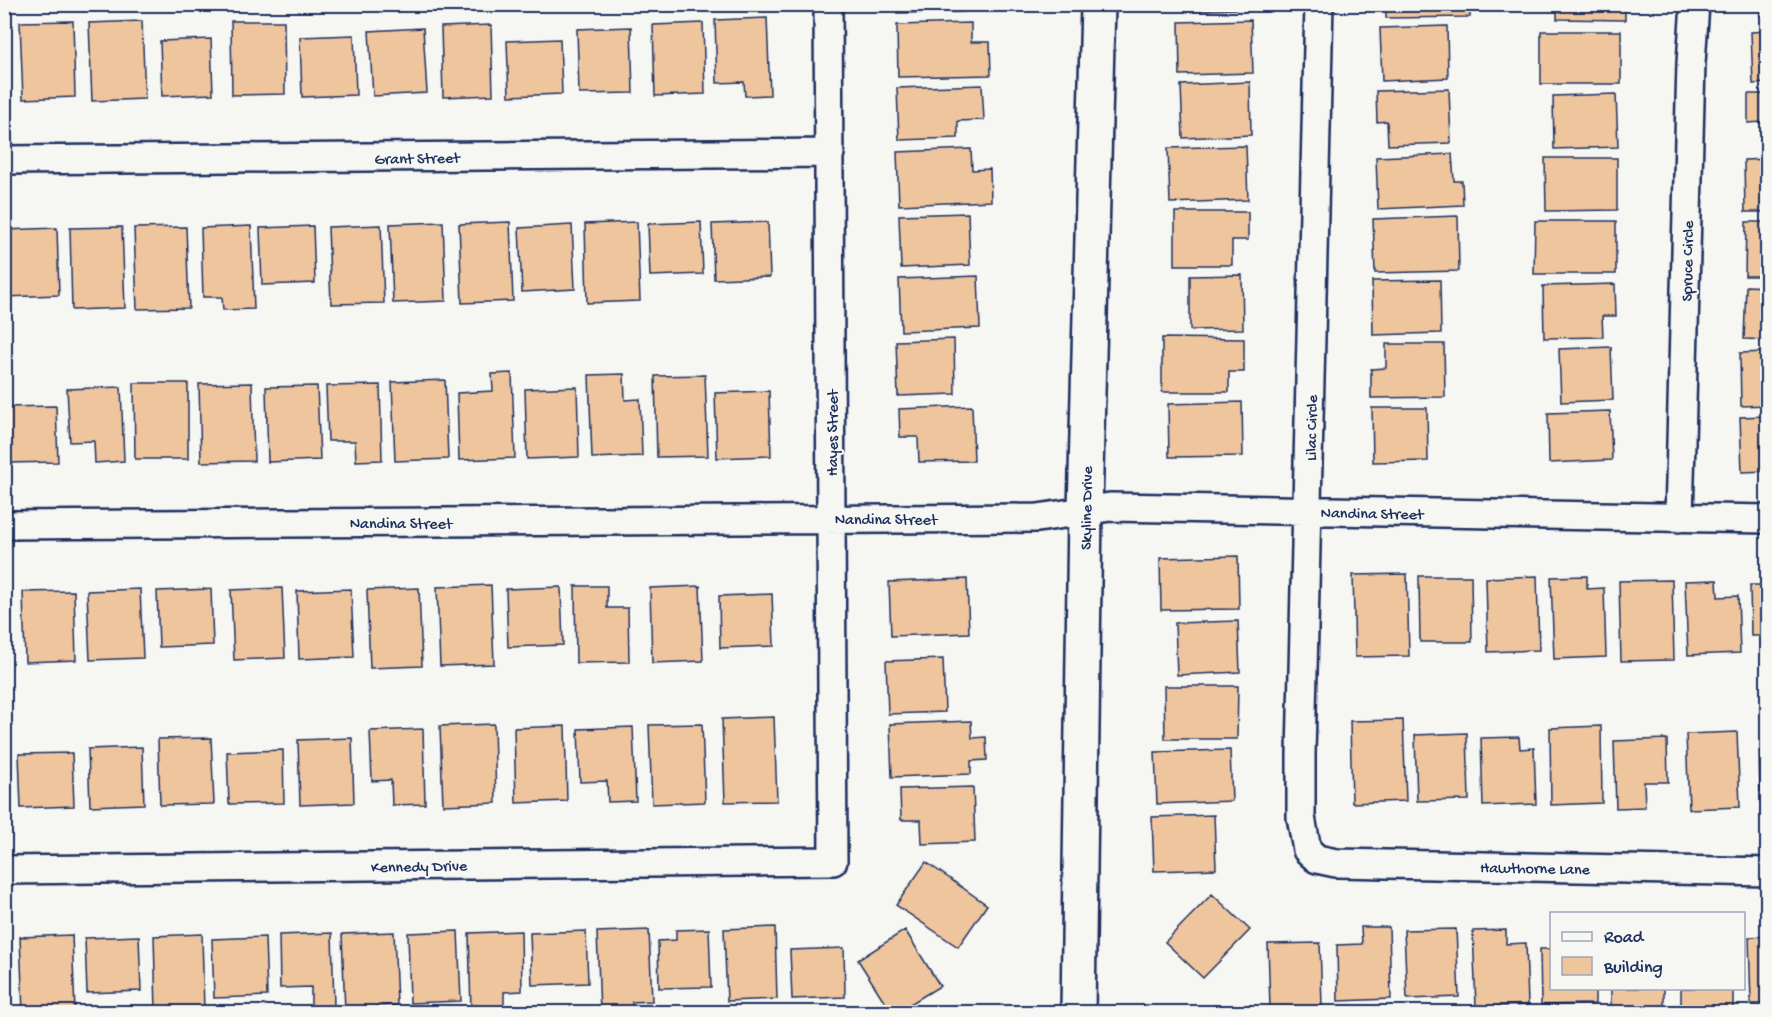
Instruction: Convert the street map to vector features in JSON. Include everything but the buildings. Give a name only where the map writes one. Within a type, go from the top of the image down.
[{"type":"street","name":"Hayes Street","points":[[828,4],[833,861]]},
{"type":"street","name":"Skyline Drive","points":[[1078,1012],[1085,511],[1098,4]]},
{"type":"street","name":"Lilac Circle","points":[[1307,850],[1301,817],[1301,754],[1319,4]]},
{"type":"street","name":"Spruce Circle","points":[[1679,518],[1691,63],[1695,4]]},
{"type":"street","name":"Grant Street","points":[[4,160],[830,153]]},
{"type":"street","name":"Nandina Street","points":[[4,525],[1038,518],[1110,507],[1767,519]]},
{"type":"street","name":"Hawthorne Lane","points":[[1307,850],[1317,859],[1336,863],[1767,872]]},
{"type":"street","name":"Kennedy Drive","points":[[4,870],[833,861]]}]
